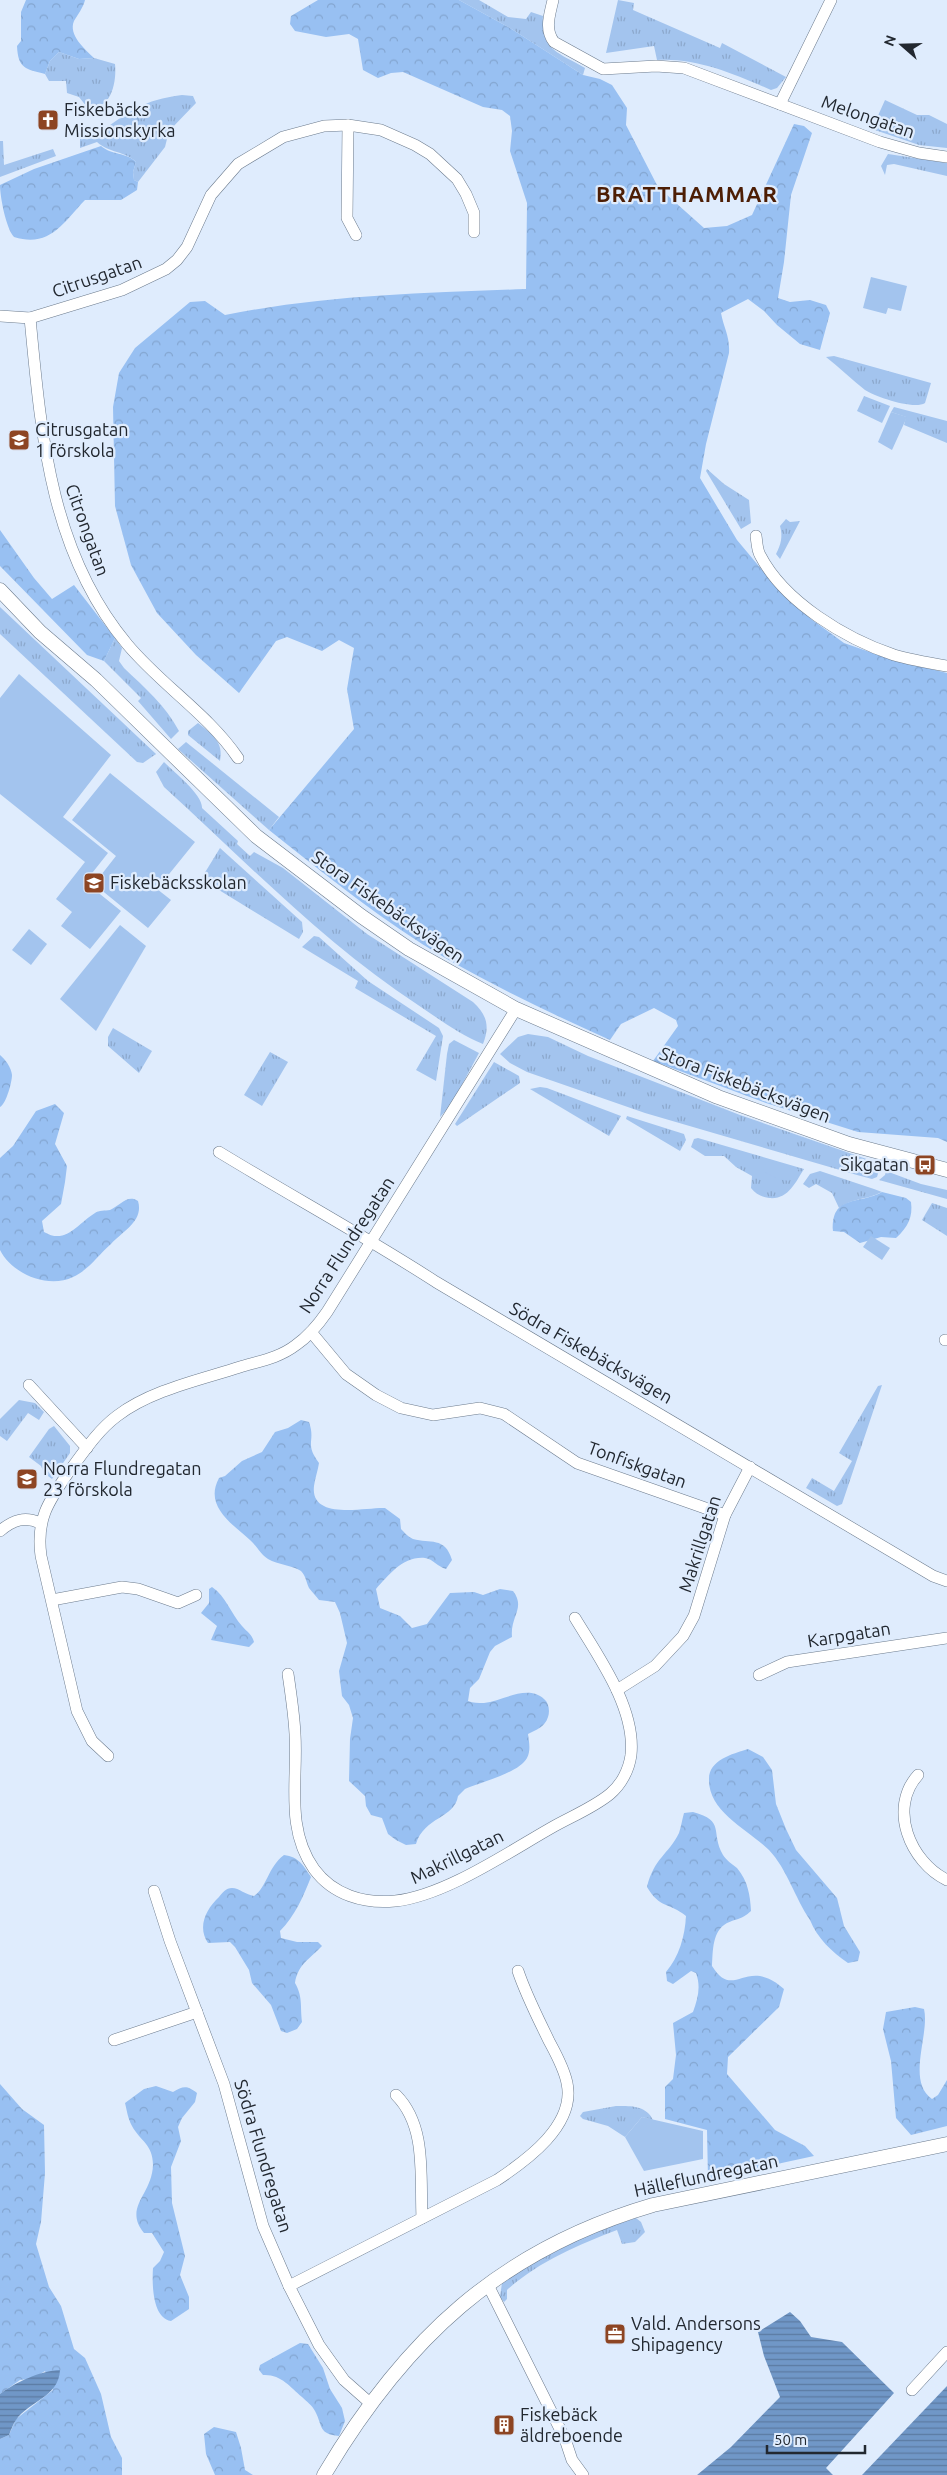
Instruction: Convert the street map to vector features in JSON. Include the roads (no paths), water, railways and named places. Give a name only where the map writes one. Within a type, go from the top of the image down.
[{"type":"street","name":"Melongatan","points":[[553,0],[548,30],[550,36],[554,42],[596,66],[613,69],[656,66],[684,68],[886,144],[947,157]]},
{"type":"street","points":[[780,104],[831,0]]},
{"type":"street","points":[[348,125],[347,218],[356,235]]},
{"type":"street","name":"Citrusgatan","points":[[0,316],[30,318],[122,290],[166,269],[177,260],[187,246],[211,195],[238,164],[283,137],[324,126],[348,125],[368,127],[394,134],[415,145],[443,165],[457,179],[474,213],[474,232]]},
{"type":"street","name":"Citrongatan","points":[[30,318],[41,430],[51,485],[78,566],[93,596],[129,646],[224,736],[238,758]]},
{"type":"street","points":[[756,536],[759,553],[769,568],[788,590],[829,623],[879,649],[912,660],[947,666]]},
{"type":"street","name":"Stora Fiskebäcksvägen","points":[[0,590],[40,632],[96,680],[256,836],[361,916],[409,949],[516,1009],[648,1068],[786,1123],[849,1144],[947,1170]]},
{"type":"street","name":"Norra Flundregatan","points":[[108,1756],[92,1741],[77,1710],[40,1549],[40,1523],[53,1496],[87,1448],[116,1416],[134,1405],[182,1386],[277,1356],[297,1345],[312,1332],[327,1312],[516,1009]]},
{"type":"street","name":"Södra Fiskebäcksvägen","points":[[219,1152],[308,1206],[371,1240],[436,1282],[933,1576],[947,1581]]},
{"type":"street","name":"Tonfiskgatan","points":[[312,1332],[346,1374],[401,1408],[433,1415],[480,1408],[504,1414],[576,1463],[726,1515]]},
{"type":"street","points":[[29,1385],[87,1448]]},
{"type":"street","name":"Makrillgatan","points":[[617,1690],[655,1666],[684,1636],[694,1616],[726,1515],[750,1467]]},
{"type":"street","points":[[0,1531],[10,1522],[21,1519],[32,1519],[40,1523]]},
{"type":"street","points":[[52,1600],[122,1587],[138,1589],[178,1603],[196,1595]]},
{"type":"street","name":"Makrillgatan","points":[[288,1674],[295,1734],[295,1823],[302,1845],[315,1871],[327,1883],[347,1895],[376,1902],[410,1899],[438,1889],[481,1867],[610,1794],[624,1778],[631,1755],[629,1731],[617,1690],[575,1618]]},
{"type":"street","name":"Karpgatan","points":[[759,1675],[787,1662],[947,1638]]},
{"type":"street","points":[[918,1775],[907,1790],[904,1823],[909,1838],[923,1861],[936,1875],[947,1880]]},
{"type":"street","name":"Södra Flundregatan","points":[[154,1891],[230,2105],[263,2226],[289,2286],[319,2345],[344,2380],[370,2403]]},
{"type":"street","points":[[289,2286],[507,2173],[545,2141],[565,2109],[568,2096],[564,2074],[525,1992],[518,1971]]},
{"type":"street","points":[[114,2040],[197,2012]]},
{"type":"street","points":[[396,2095],[411,2113],[417,2131],[420,2157],[422,2218]]},
{"type":"street","name":"Hälleflundregatan","points":[[324,2475],[370,2403],[418,2345],[450,2314],[488,2285],[529,2257],[570,2234],[615,2216],[653,2204],[947,2144]]},
{"type":"street","points":[[488,2285],[565,2439],[572,2460],[583,2475]]},
{"type":"street","points":[[912,2390],[947,2352]]},
{"type":"place","name":"Fiskebäcks Missionskyrka","points":[[48,120]]},
{"type":"place","name":"Citrusgatan 1 förskola","points":[[19,440]]},
{"type":"place","name":"Fiskebäcksskolan","points":[[94,883]]},
{"type":"place","name":"Sikgatan","points":[[925,1165]]},
{"type":"place","name":"Norra Flundregatan 23 förskola","points":[[27,1479]]},
{"type":"place","name":"Vald. Andersons Shipagency","points":[[615,2334]]},
{"type":"place","name":"Fiskebäck äldreboende","points":[[504,2425]]},
{"type":"district","name":"BRATTHAMMAR","points":[[687,194]]}]
